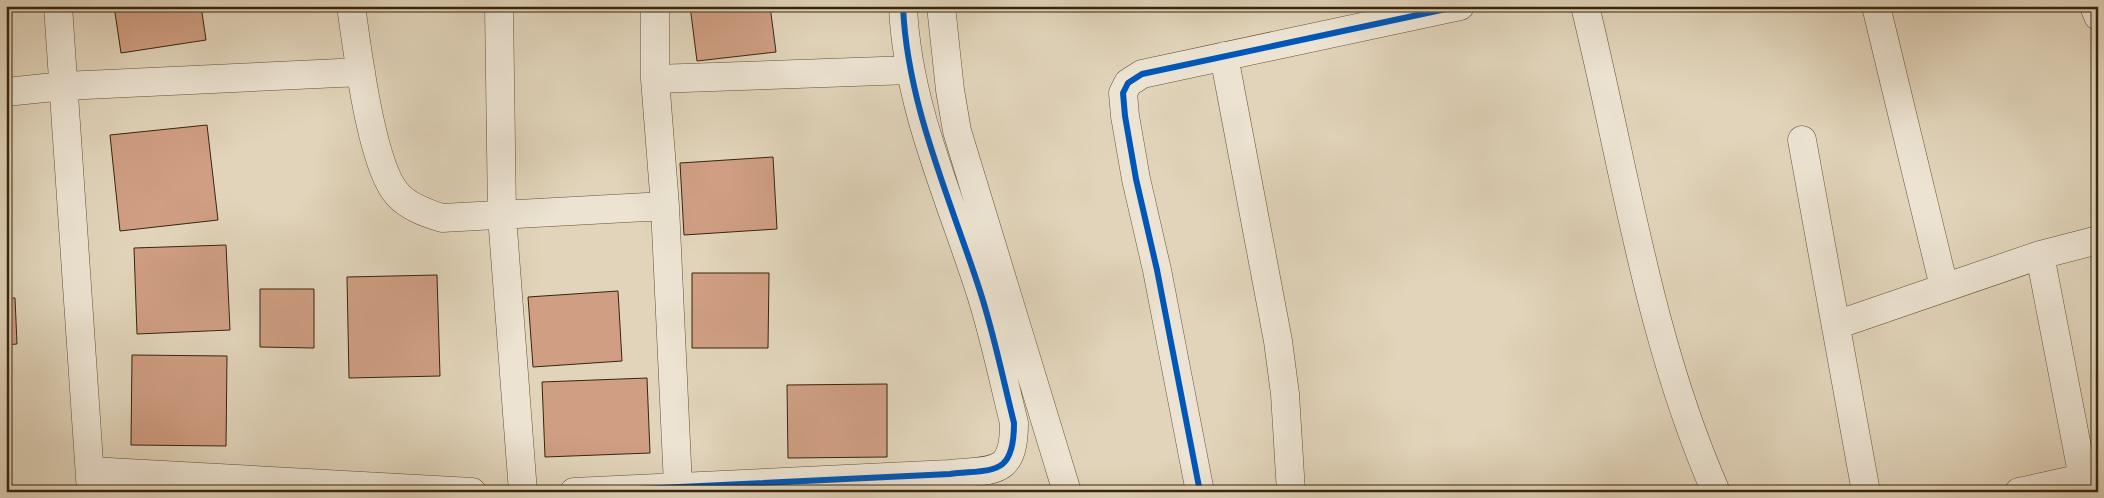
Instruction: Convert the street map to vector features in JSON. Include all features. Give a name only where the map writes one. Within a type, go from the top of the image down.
[{"type":"street","points":[[58,6],[91,482],[472,492]]},
{"type":"street","points":[[350,6],[360,72],[380,159],[387,178],[397,195],[412,206],[442,218],[665,206]]},
{"type":"street","points":[[500,6],[502,216],[514,341],[523,492]]},
{"type":"street","points":[[656,6],[655,80],[665,206],[678,486]]},
{"type":"street","points":[[574,492],[678,486],[824,482],[950,474],[995,469],[1003,466],[1008,460],[1014,440],[1014,423],[980,292],[938,168],[910,70],[903,6]]},
{"type":"street","points":[[941,6],[950,90],[957,131],[1067,492]]},
{"type":"street","points":[[1200,492],[1157,270],[1136,179],[1123,93],[1128,83],[1142,74],[1460,6]]},
{"type":"street","points":[[1585,6],[1657,323],[1694,442],[1716,492]]},
{"type":"street","points":[[1876,6],[1944,287]]},
{"type":"street","points":[[2094,6],[2098,16]]},
{"type":"street","points":[[1224,56],[1278,341],[1285,394],[1292,492]]},
{"type":"street","points":[[655,80],[910,70]]},
{"type":"street","points":[[6,92],[64,86],[360,72]]},
{"type":"street","points":[[1802,140],[1866,492]]},
{"type":"street","points":[[1836,325],[2040,255],[2098,240]]},
{"type":"street","points":[[2019,492],[2090,478],[2040,255]]},
{"type":"building","points":[[114,6],[201,6],[206,40],[121,53]]},
{"type":"building","points":[[690,6],[770,6],[776,52],[697,61]]},
{"type":"building","points":[[207,125],[218,220],[120,231],[110,135]]},
{"type":"building","points":[[773,157],[777,229],[684,235],[680,163]]},
{"type":"building","points":[[226,245],[230,330],[137,334],[134,248]]},
{"type":"building","points":[[692,273],[769,273],[768,348],[692,348]]},
{"type":"building","points":[[437,275],[440,376],[349,378],[347,277]]},
{"type":"building","points":[[260,289],[314,289],[314,348],[260,347]]},
{"type":"building","points":[[618,291],[622,361],[533,367],[528,297]]},
{"type":"building","points":[[6,298],[15,298],[17,344],[6,345]]},
{"type":"building","points":[[132,355],[227,356],[226,446],[131,445]]},
{"type":"building","points":[[647,378],[650,453],[545,457],[542,382]]},
{"type":"building","points":[[887,384],[887,457],[788,458],[787,385]]},
{"type":"cycle path","points":[[574,492],[950,474],[989,470],[1005,462],[1010,453],[1014,423],[985,307],[921,115],[906,43],[903,6]]},
{"type":"cycle path","points":[[1200,492],[1157,270],[1136,179],[1123,93],[1128,83],[1142,74],[1460,6]]}]
